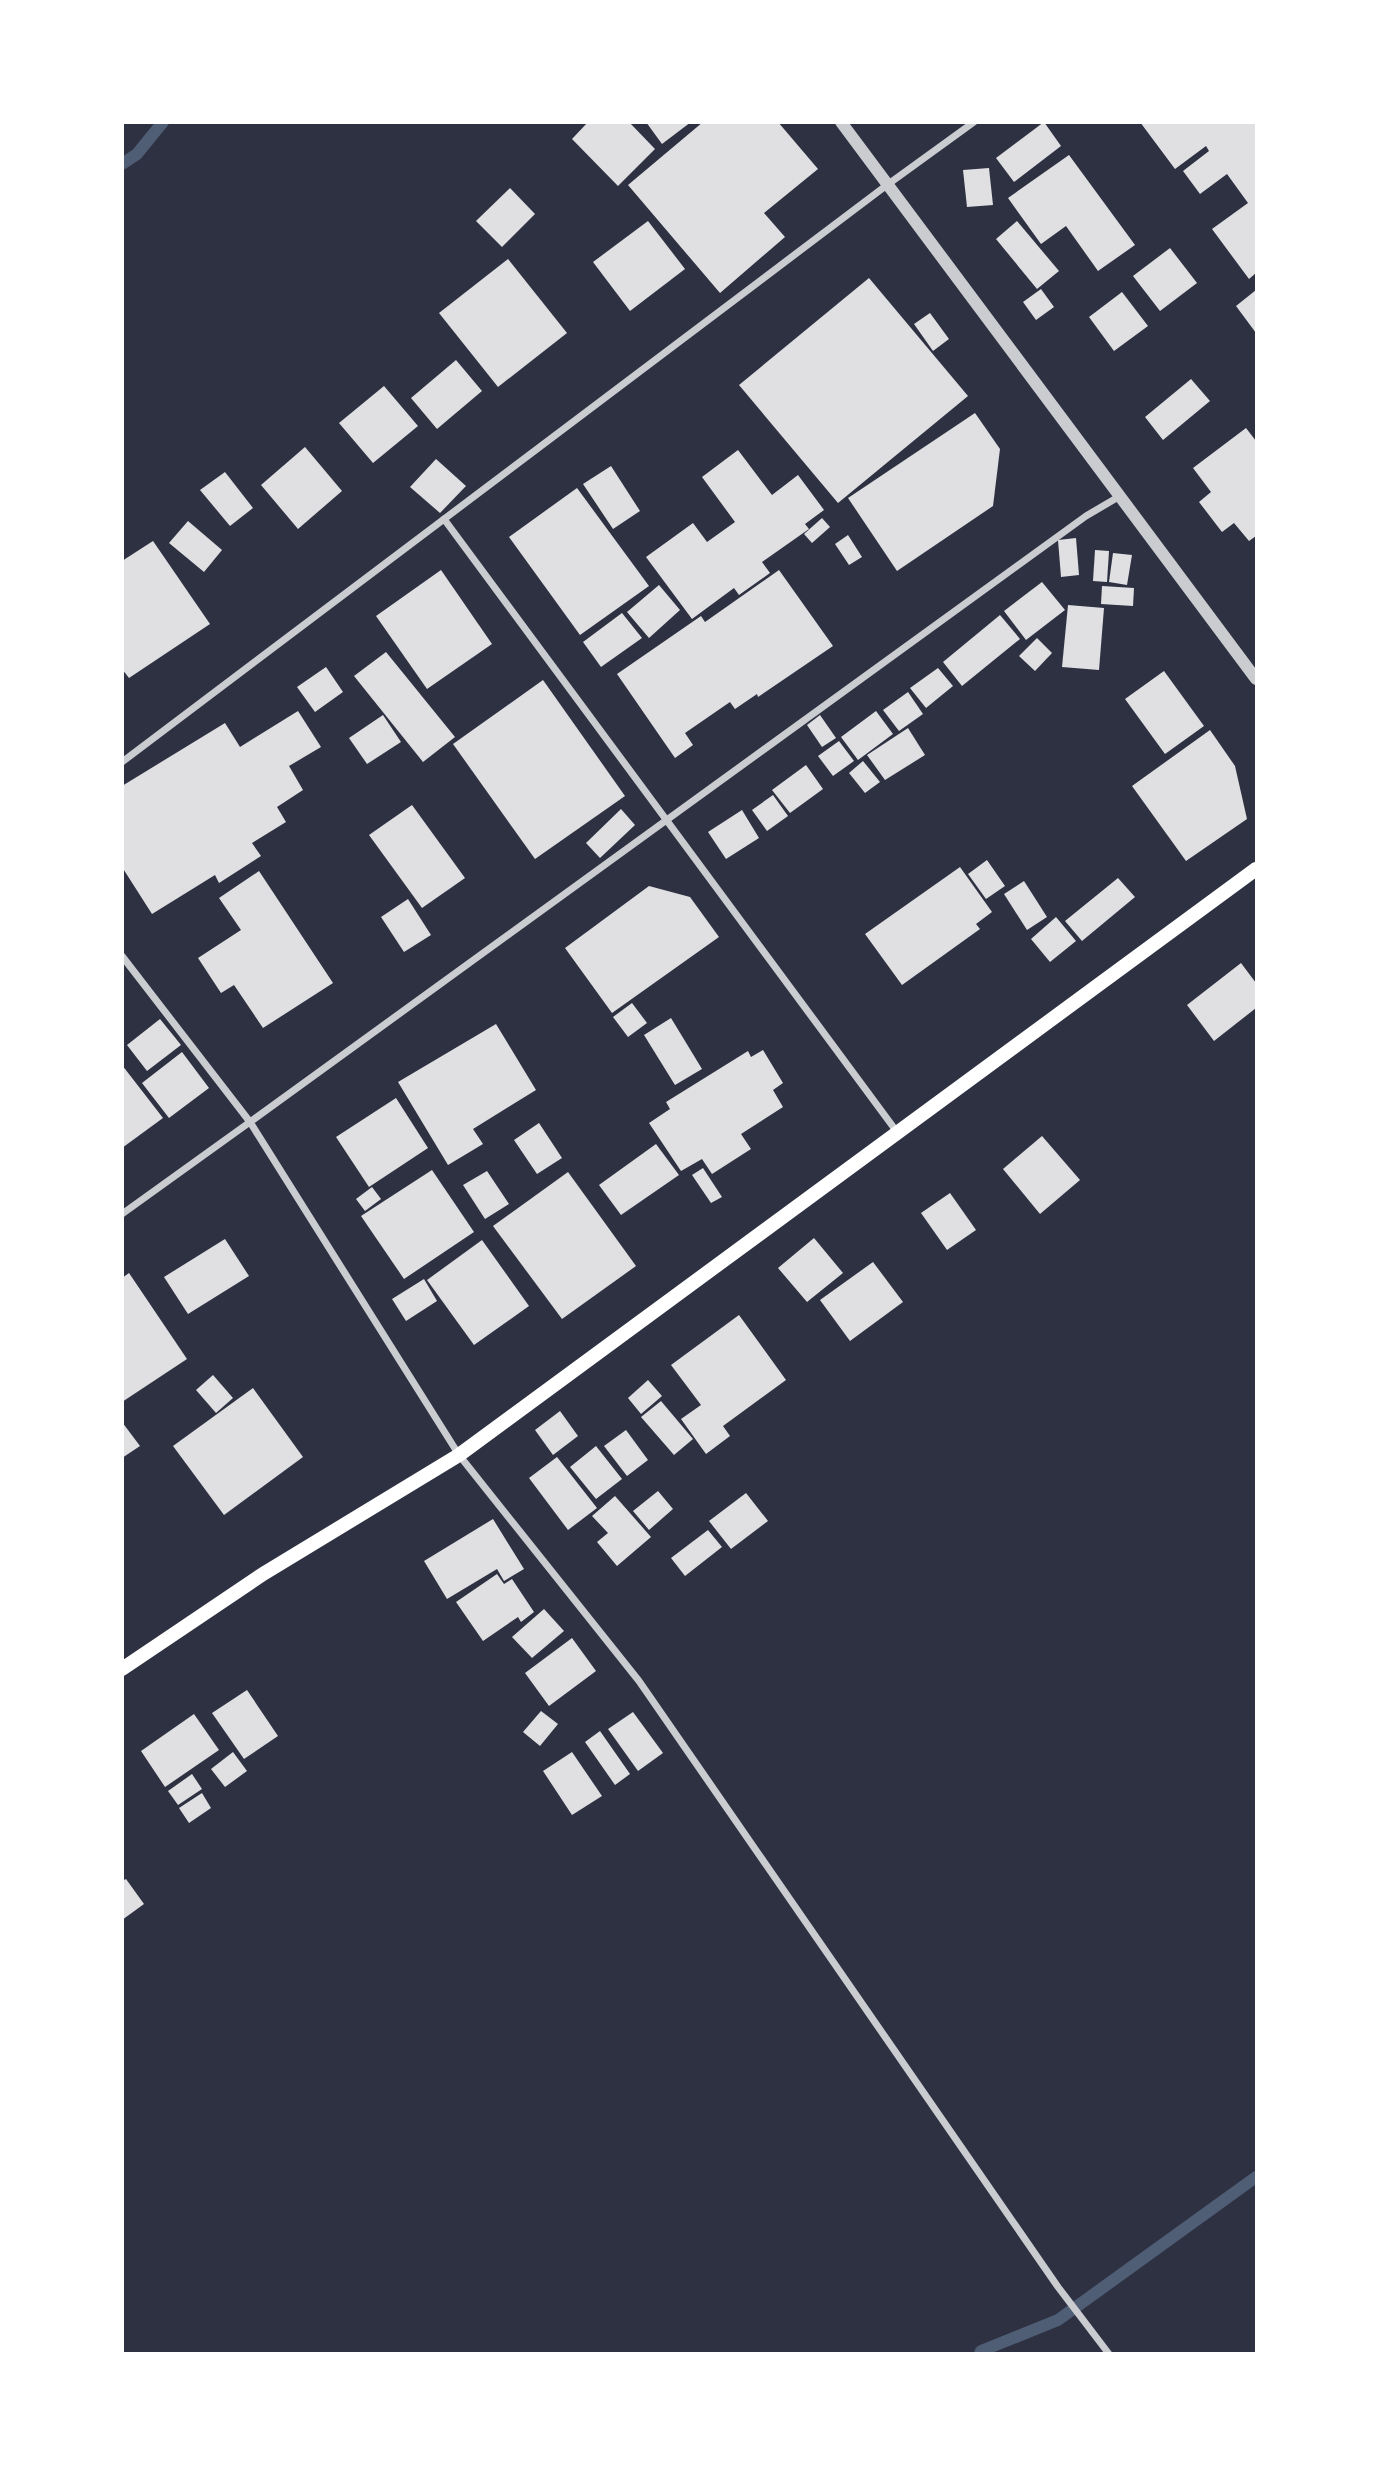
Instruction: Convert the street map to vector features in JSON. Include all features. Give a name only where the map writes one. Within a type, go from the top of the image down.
[{"type":"main road","points":[[122,1669],[263,1574],[459,1455],[1256,869]]},
{"type":"street","points":[[841,122],[1256,679]]},
{"type":"street","points":[[122,762],[974,122]]},
{"type":"street","points":[[122,1214],[1086,516],[1120,496]]},
{"type":"street","points":[[444,519],[898,1133]]},
{"type":"street","points":[[122,956],[250,1122],[459,1455],[639,1681],[1058,2287],[1109,2354]]},
{"type":"building","points":[[588,122],[629,122],[655,149],[618,186],[572,139]]},
{"type":"building","points":[[646,122],[691,122],[662,144]]},
{"type":"building","points":[[703,122],[778,122],[818,169],[764,213],[785,237],[720,293],[628,185]]},
{"type":"building","points":[[1044,122],[1061,146],[1014,182],[996,158]]},
{"type":"building","points":[[1140,122],[1256,122],[1256,273],[1249,279],[1212,229],[1248,203],[1227,174],[1200,194],[1183,171],[1209,151],[1206,146],[1175,169]]},
{"type":"building","points":[[1069,155],[1135,245],[1098,271],[1066,226],[1041,244],[1008,198]]},
{"type":"building","points":[[989,168],[993,205],[967,207],[963,170]]},
{"type":"building","points":[[510,188],[535,214],[502,247],[476,221]]},
{"type":"building","points":[[648,221],[685,269],[630,311],[593,262]]},
{"type":"building","points":[[1017,221],[1059,271],[1037,289],[996,239]]},
{"type":"building","points":[[1170,248],[1197,283],[1160,311],[1133,276]]},
{"type":"building","points":[[508,259],[567,333],[498,387],[439,313]]},
{"type":"building","points":[[869,278],[968,396],[838,503],[739,385]]},
{"type":"building","points":[[1041,289],[1054,307],[1036,320],[1023,302]]},
{"type":"building","points":[[1256,290],[1256,333],[1236,306]]},
{"type":"building","points":[[1122,292],[1148,326],[1114,351],[1089,317]]},
{"type":"building","points":[[930,313],[949,339],[933,351],[914,324]]},
{"type":"building","points":[[456,360],[482,391],[437,429],[411,398]]},
{"type":"building","points":[[1191,379],[1210,401],[1163,440],[1145,417]]},
{"type":"building","points":[[384,386],[418,426],[373,463],[339,423]]},
{"type":"building","points":[[975,413],[1000,449],[993,506],[897,571],[848,498]]},
{"type":"building","points":[[1246,428],[1256,441],[1256,536],[1249,541],[1234,523],[1222,532],[1199,502],[1211,492],[1193,468]]},
{"type":"building","points":[[305,447],[342,491],[298,529],[261,485]]},
{"type":"building","points":[[738,450],[772,495],[798,475],[824,510],[805,524],[809,529],[762,562],[770,573],[739,595],[734,588],[692,619],[646,557],[693,523],[707,542],[735,522],[702,477]]},
{"type":"building","points":[[436,459],[466,486],[440,513],[410,487]]},
{"type":"building","points":[[611,466],[640,511],[613,529],[583,484]]},
{"type":"building","points":[[225,472],[253,508],[230,526],[200,490]]},
{"type":"building","points":[[577,488],[649,586],[580,635],[509,537]]},
{"type":"building","points":[[822,518],[830,527],[812,543],[804,534]]},
{"type":"building","points":[[188,521],[222,550],[204,572],[169,543]]},
{"type":"building","points":[[848,535],[862,557],[849,565],[835,544]]},
{"type":"building","points":[[1076,538],[1079,575],[1061,577],[1058,540]]},
{"type":"building","points":[[153,541],[210,624],[129,678],[122,669],[122,561]]},
{"type":"building","points":[[1095,550],[1109,551],[1107,582],[1093,581]]},
{"type":"building","points":[[1113,553],[1132,555],[1127,585],[1109,582]]},
{"type":"building","points":[[441,570],[492,644],[427,689],[376,616]]},
{"type":"building","points":[[779,570],[833,646],[758,697],[757,694],[735,709],[730,702],[685,733],[693,745],[675,758],[617,674],[701,616],[705,622]]},
{"type":"building","points":[[1042,582],[1065,610],[1026,640],[1004,611]]},
{"type":"building","points":[[659,585],[680,610],[649,638],[627,612]]},
{"type":"building","points":[[1102,586],[1134,588],[1133,606],[1101,604]]},
{"type":"building","points":[[1068,605],[1104,608],[1099,670],[1062,667]]},
{"type":"building","points":[[622,613],[642,638],[601,667],[583,642]]},
{"type":"building","points":[[1000,615],[1020,639],[962,686],[943,662]]},
{"type":"building","points":[[1037,638],[1052,653],[1035,671],[1019,656]]},
{"type":"building","points":[[386,652],[455,737],[423,762],[354,676]]},
{"type":"building","points":[[326,667],[343,692],[315,712],[297,687]]},
{"type":"building","points":[[938,668],[953,686],[926,708],[910,688]]},
{"type":"building","points":[[1164,671],[1204,726],[1165,754],[1125,699]]},
{"type":"building","points":[[543,680],[625,796],[535,859],[453,744]]},
{"type":"building","points":[[908,692],[923,714],[899,731],[883,710]]},
{"type":"building","points":[[298,711],[321,747],[289,766],[303,790],[277,807],[286,822],[252,843],[261,856],[219,883],[215,875],[152,914],[122,867],[122,786],[225,723],[240,747]]},
{"type":"building","points":[[876,711],[893,734],[858,760],[841,737]]},
{"type":"building","points":[[383,715],[401,742],[367,764],[349,738]]},
{"type":"building","points":[[820,715],[836,738],[822,747],[807,725]]},
{"type":"building","points":[[908,728],[925,755],[885,780],[867,755]]},
{"type":"building","points":[[1210,730],[1235,766],[1247,819],[1186,861],[1132,786]]},
{"type":"building","points":[[839,741],[854,761],[833,776],[818,756]]},
{"type":"building","points":[[863,761],[880,782],[865,793],[849,773]]},
{"type":"building","points":[[806,765],[823,789],[790,813],[772,790]]},
{"type":"building","points":[[773,795],[788,816],[767,831],[752,810]]},
{"type":"building","points":[[412,805],[465,878],[422,908],[369,835]]},
{"type":"building","points":[[621,809],[635,825],[600,858],[586,843]]},
{"type":"building","points":[[742,810],[759,838],[726,859],[708,832]]},
{"type":"building","points":[[987,860],[1005,886],[986,899],[968,874]]},
{"type":"building","points":[[960,867],[992,912],[976,924],[980,929],[902,985],[865,934]]},
{"type":"building","points":[[259,871],[333,983],[263,1028],[234,985],[221,993],[198,958],[241,930],[219,898]]},
{"type":"building","points":[[1118,878],[1135,897],[1082,941],[1065,921]]},
{"type":"building","points":[[1024,881],[1047,917],[1027,930],[1004,894]]},
{"type":"building","points":[[649,886],[690,897],[719,937],[612,1013],[565,948]]},
{"type":"building","points":[[408,899],[431,935],[404,952],[381,917]]},
{"type":"building","points":[[1056,917],[1076,941],[1050,962],[1031,939]]},
{"type":"building","points":[[1241,963],[1256,983],[1256,1008],[1214,1041],[1187,1005]]},
{"type":"building","points":[[632,1003],[647,1023],[628,1037],[613,1017]]},
{"type":"building","points":[[671,1018],[702,1069],[675,1085],[644,1035]]},
{"type":"building","points":[[160,1019],[181,1045],[147,1071],[127,1045]]},
{"type":"building","points":[[496,1024],[536,1090],[473,1129],[483,1144],[448,1165],[398,1082]]},
{"type":"building","points":[[763,1050],[783,1083],[773,1090],[783,1107],[741,1134],[751,1149],[712,1174],[702,1159],[681,1171],[649,1123],[670,1109],[666,1102],[748,1051],[751,1057]]},
{"type":"building","points":[[182,1052],[209,1088],[169,1118],[142,1083]]},
{"type":"building","points":[[122,1065],[163,1118],[122,1148]]},
{"type":"building","points":[[396,1098],[428,1148],[369,1187],[336,1137]]},
{"type":"building","points":[[539,1123],[562,1158],[537,1174],[514,1140]]},
{"type":"building","points":[[1042,1136],[1080,1180],[1040,1214],[1003,1169]]},
{"type":"building","points":[[656,1144],[679,1175],[621,1215],[599,1185]]},
{"type":"building","points":[[703,1168],[722,1197],[711,1203],[692,1175]]},
{"type":"building","points":[[432,1170],[474,1232],[404,1279],[361,1216]]},
{"type":"building","points":[[487,1171],[509,1204],[485,1219],[463,1185]]},
{"type":"building","points":[[568,1172],[636,1266],[562,1319],[493,1226]]},
{"type":"building","points":[[372,1187],[381,1199],[365,1211],[356,1199]]},
{"type":"building","points":[[950,1193],[976,1230],[947,1250],[921,1213]]},
{"type":"building","points":[[814,1238],[843,1273],[807,1302],[778,1268]]},
{"type":"building","points":[[225,1239],[249,1276],[188,1314],[164,1277]]},
{"type":"building","points":[[482,1240],[529,1306],[474,1345],[427,1280]]},
{"type":"building","points":[[873,1262],[903,1302],[850,1341],[820,1300]]},
{"type":"building","points":[[129,1273],[187,1359],[122,1402],[122,1278]]},
{"type":"building","points":[[424,1279],[437,1301],[406,1321],[392,1299]]},
{"type":"building","points":[[739,1315],[786,1380],[723,1426],[730,1436],[706,1454],[681,1419],[701,1405],[671,1365]]},
{"type":"building","points":[[213,1375],[233,1398],[216,1413],[196,1390]]},
{"type":"building","points":[[648,1380],[662,1396],[641,1414],[628,1398]]},
{"type":"building","points":[[253,1388],[303,1457],[224,1515],[173,1446]]},
{"type":"building","points":[[661,1401],[693,1439],[674,1455],[641,1417]]},
{"type":"building","points":[[560,1411],[578,1436],[553,1455],[535,1430]]},
{"type":"building","points":[[122,1422],[140,1446],[122,1458]]},
{"type":"building","points":[[626,1430],[648,1460],[627,1476],[604,1446]]},
{"type":"building","points":[[596,1446],[622,1479],[596,1499],[570,1467]]},
{"type":"building","points":[[557,1457],[597,1508],[568,1530],[529,1478]]},
{"type":"building","points":[[658,1491],[673,1509],[649,1530],[633,1511]]},
{"type":"building","points":[[746,1493],[768,1521],[731,1549],[709,1521]]},
{"type":"building","points":[[615,1496],[651,1537],[617,1566],[597,1542],[608,1533],[592,1516]]},
{"type":"building","points":[[493,1519],[524,1569],[504,1581],[497,1569],[447,1599],[424,1561]]},
{"type":"building","points":[[708,1530],[722,1547],[685,1576],[671,1558]]},
{"type":"building","points":[[497,1574],[504,1584],[512,1579],[534,1612],[521,1622],[518,1617],[483,1641],[456,1602]]},
{"type":"building","points":[[544,1609],[564,1631],[532,1658],[512,1637]]},
{"type":"building","points":[[572,1638],[596,1671],[549,1706],[525,1673]]},
{"type":"building","points":[[247,1690],[278,1736],[244,1759],[212,1713]]},
{"type":"building","points":[[541,1711],[558,1724],[540,1746],[523,1732]]},
{"type":"building","points":[[633,1712],[663,1753],[638,1771],[608,1729]]},
{"type":"building","points":[[194,1714],[219,1750],[165,1787],[141,1751]]},
{"type":"building","points":[[600,1731],[630,1774],[615,1785],[585,1742]]},
{"type":"building","points":[[233,1752],[247,1771],[225,1787],[211,1769]]},
{"type":"building","points":[[572,1752],[602,1796],[572,1815],[543,1771]]},
{"type":"building","points":[[192,1774],[202,1789],[178,1805],[168,1791]]},
{"type":"building","points":[[202,1793],[211,1808],[189,1823],[179,1808]]},
{"type":"building","points":[[126,1879],[144,1904],[122,1920],[122,1881]]},
{"type":"waterway","points":[[122,164],[137,154],[163,122]]},
{"type":"waterway","points":[[980,2354],[981,2351],[1058,2320],[1256,2177]]}]
